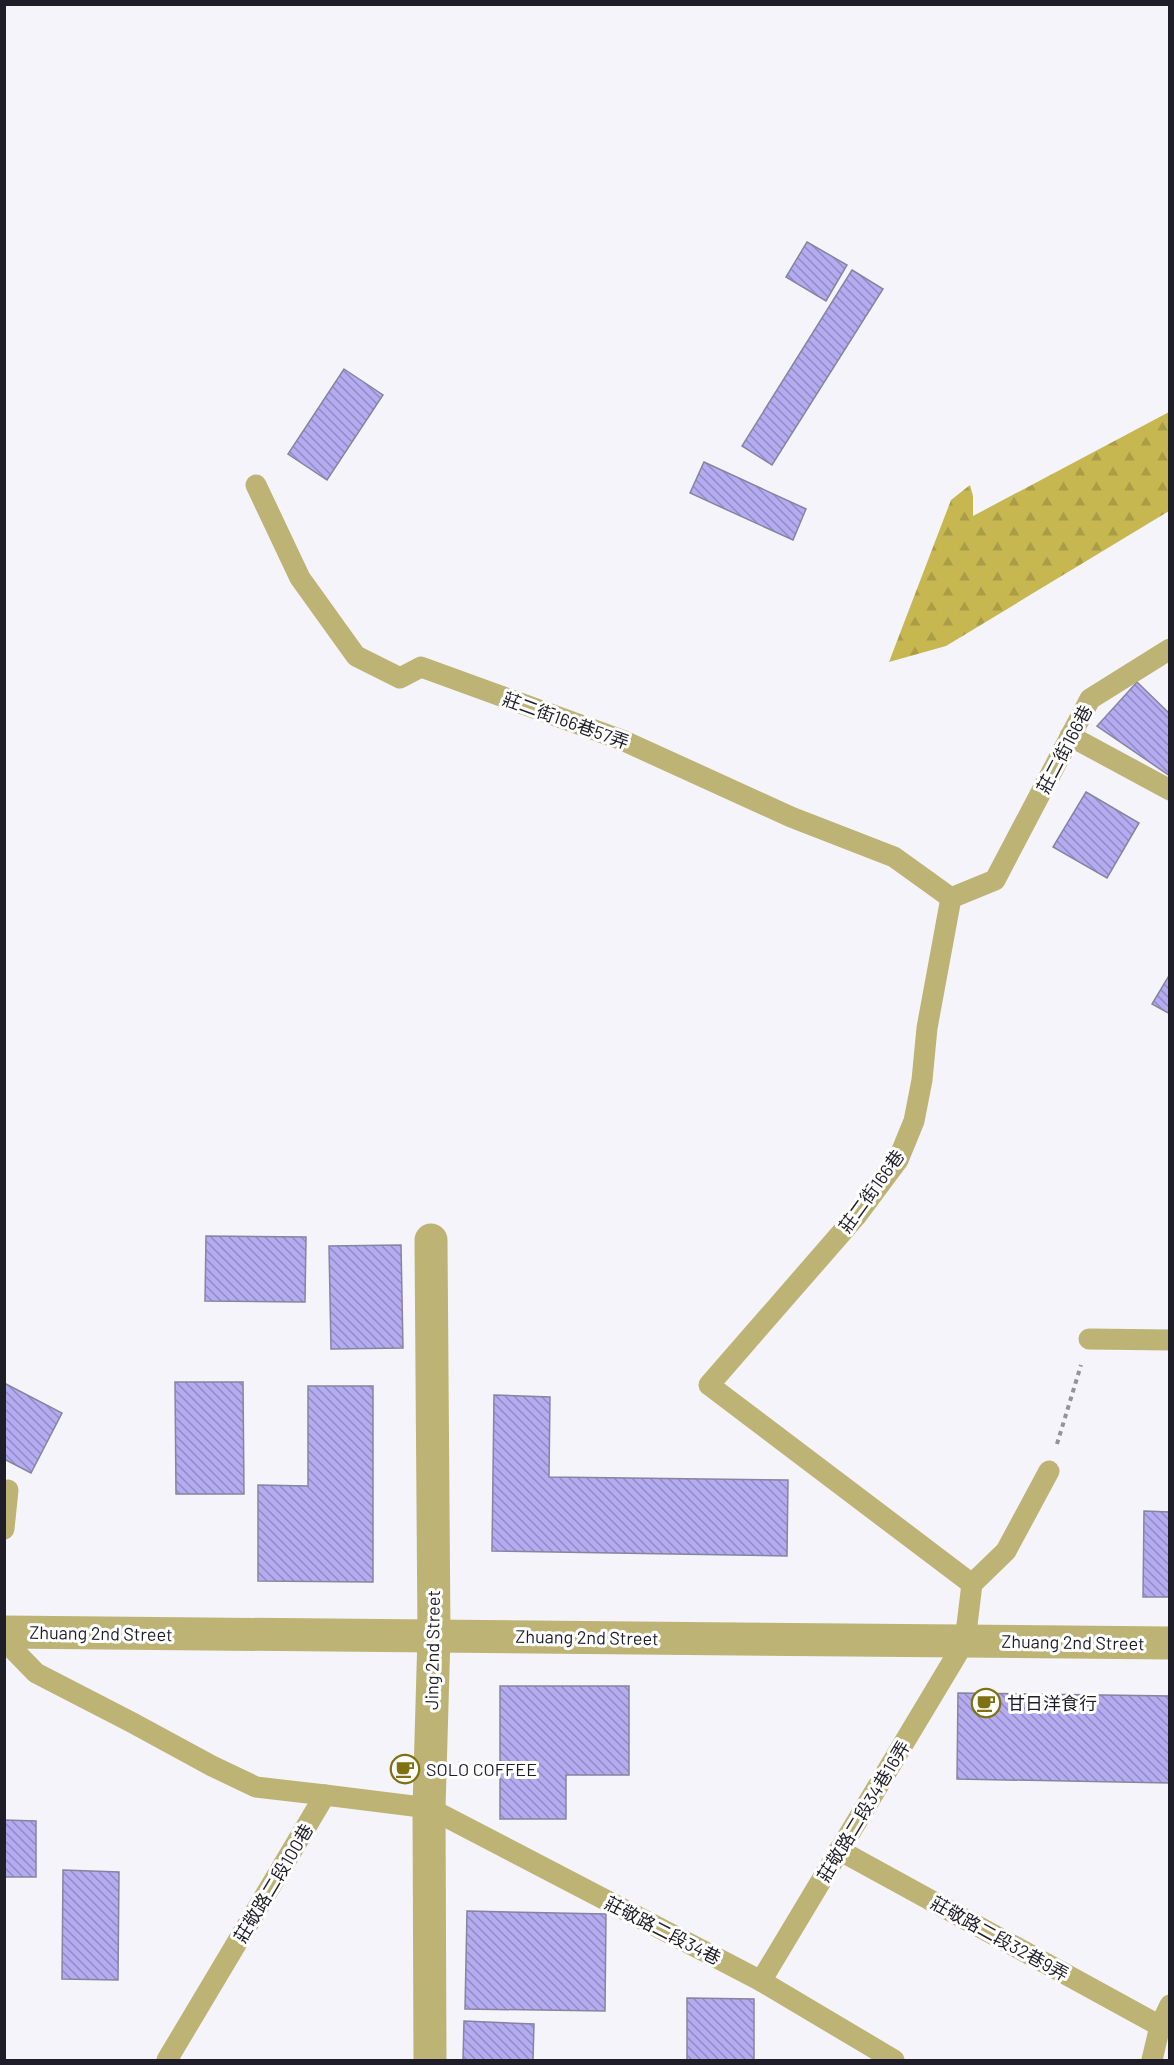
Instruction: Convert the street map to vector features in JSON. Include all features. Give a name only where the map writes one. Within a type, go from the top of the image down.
[{"type":"street","name":"Jing 2nd Street","points":[[430,2061],[429,1808],[434,1636],[431,1240]]},
{"type":"street","name":"Zhuang 2nd Street","points":[[4,1632],[1170,1643]]},
{"type":"lane","name":"莊二街166巷57弄","points":[[256,485],[300,578],[356,656],[400,678],[421,667],[622,740],[790,817],[894,857],[951,898]]},
{"type":"lane","name":"莊二街166巷","points":[[972,1584],[710,1384],[857,1215],[898,1160],[914,1121],[922,1080],[927,1028],[951,898],[994,880],[1090,699],[1170,649]]},
{"type":"lane","points":[[1070,736],[1170,790]]},
{"type":"lane","points":[[1089,1339],[1170,1340]]},
{"type":"lane","points":[[965,1641],[972,1584],[1006,1551],[1049,1471]]},
{"type":"lane","points":[[4,1529],[8,1490]]},
{"type":"lane","points":[[4,1640],[36,1673],[256,1787],[429,1808]]},
{"type":"lane","name":"莊敬路二段34巷16弄","points":[[761,1981],[965,1641]]},
{"type":"lane","name":"莊敬路二段100巷","points":[[168,2061],[325,1795]]},
{"type":"lane","name":"莊敬路二段34巷","points":[[429,1808],[761,1981],[894,2061]]},
{"type":"lane","name":"莊敬路二段32巷9弄","points":[[839,1850],[1160,2026]]},
{"type":"lane","points":[[1152,2061],[1160,2026],[1170,2005]]},
{"type":"path","points":[[1049,1471],[1089,1339]]},
{"type":"green space","points":[[1169,412],[1169,511],[946,646],[889,662],[951,500],[970,485],[973,496],[973,516]]},
{"type":"building","points":[[807,242],[847,265],[826,301],[786,277]]},
{"type":"building","points":[[852,270],[883,289],[772,465],[742,446]]},
{"type":"building","points":[[344,369],[383,395],[327,480],[288,454]]},
{"type":"building","points":[[704,462],[806,509],[793,540],[690,493]]},
{"type":"building","points":[[1137,682],[1170,714],[1170,776],[1097,726]]},
{"type":"building","points":[[1086,792],[1139,823],[1107,878],[1053,847]]},
{"type":"building","points":[[1170,974],[1170,1014],[1152,1004]]},
{"type":"building","points":[[206,1236],[306,1237],[305,1302],[205,1301]]},
{"type":"building","points":[[401,1245],[403,1348],[331,1349],[329,1246]]},
{"type":"building","points":[[175,1382],[243,1382],[244,1494],[176,1494]]},
{"type":"building","points":[[4,1383],[62,1413],[31,1473],[4,1459]]},
{"type":"building","points":[[308,1386],[373,1386],[373,1582],[258,1581],[258,1485],[308,1486]]},
{"type":"building","points":[[494,1395],[550,1397],[549,1477],[788,1480],[787,1556],[492,1551]]},
{"type":"building","points":[[1144,1511],[1170,1512],[1170,1597],[1143,1597]]},
{"type":"building","points":[[500,1686],[629,1686],[629,1775],[566,1775],[566,1819],[500,1819]]},
{"type":"building","points":[[958,1693],[1170,1696],[1170,1783],[957,1779]]},
{"type":"building","points":[[4,1820],[36,1821],[36,1877],[4,1877]]},
{"type":"building","points":[[63,1870],[119,1872],[118,1980],[62,1979]]},
{"type":"building","points":[[467,1911],[606,1914],[605,2011],[465,2009]]},
{"type":"building","points":[[687,1998],[754,1999],[754,2060],[687,2060]]},
{"type":"building","points":[[464,2021],[534,2024],[533,2060],[463,2060]]},
{"type":"place","name":"甘日洋食行","points":[[986,1703]]},
{"type":"place","name":"SOLO COFFEE","points":[[405,1769]]}]
